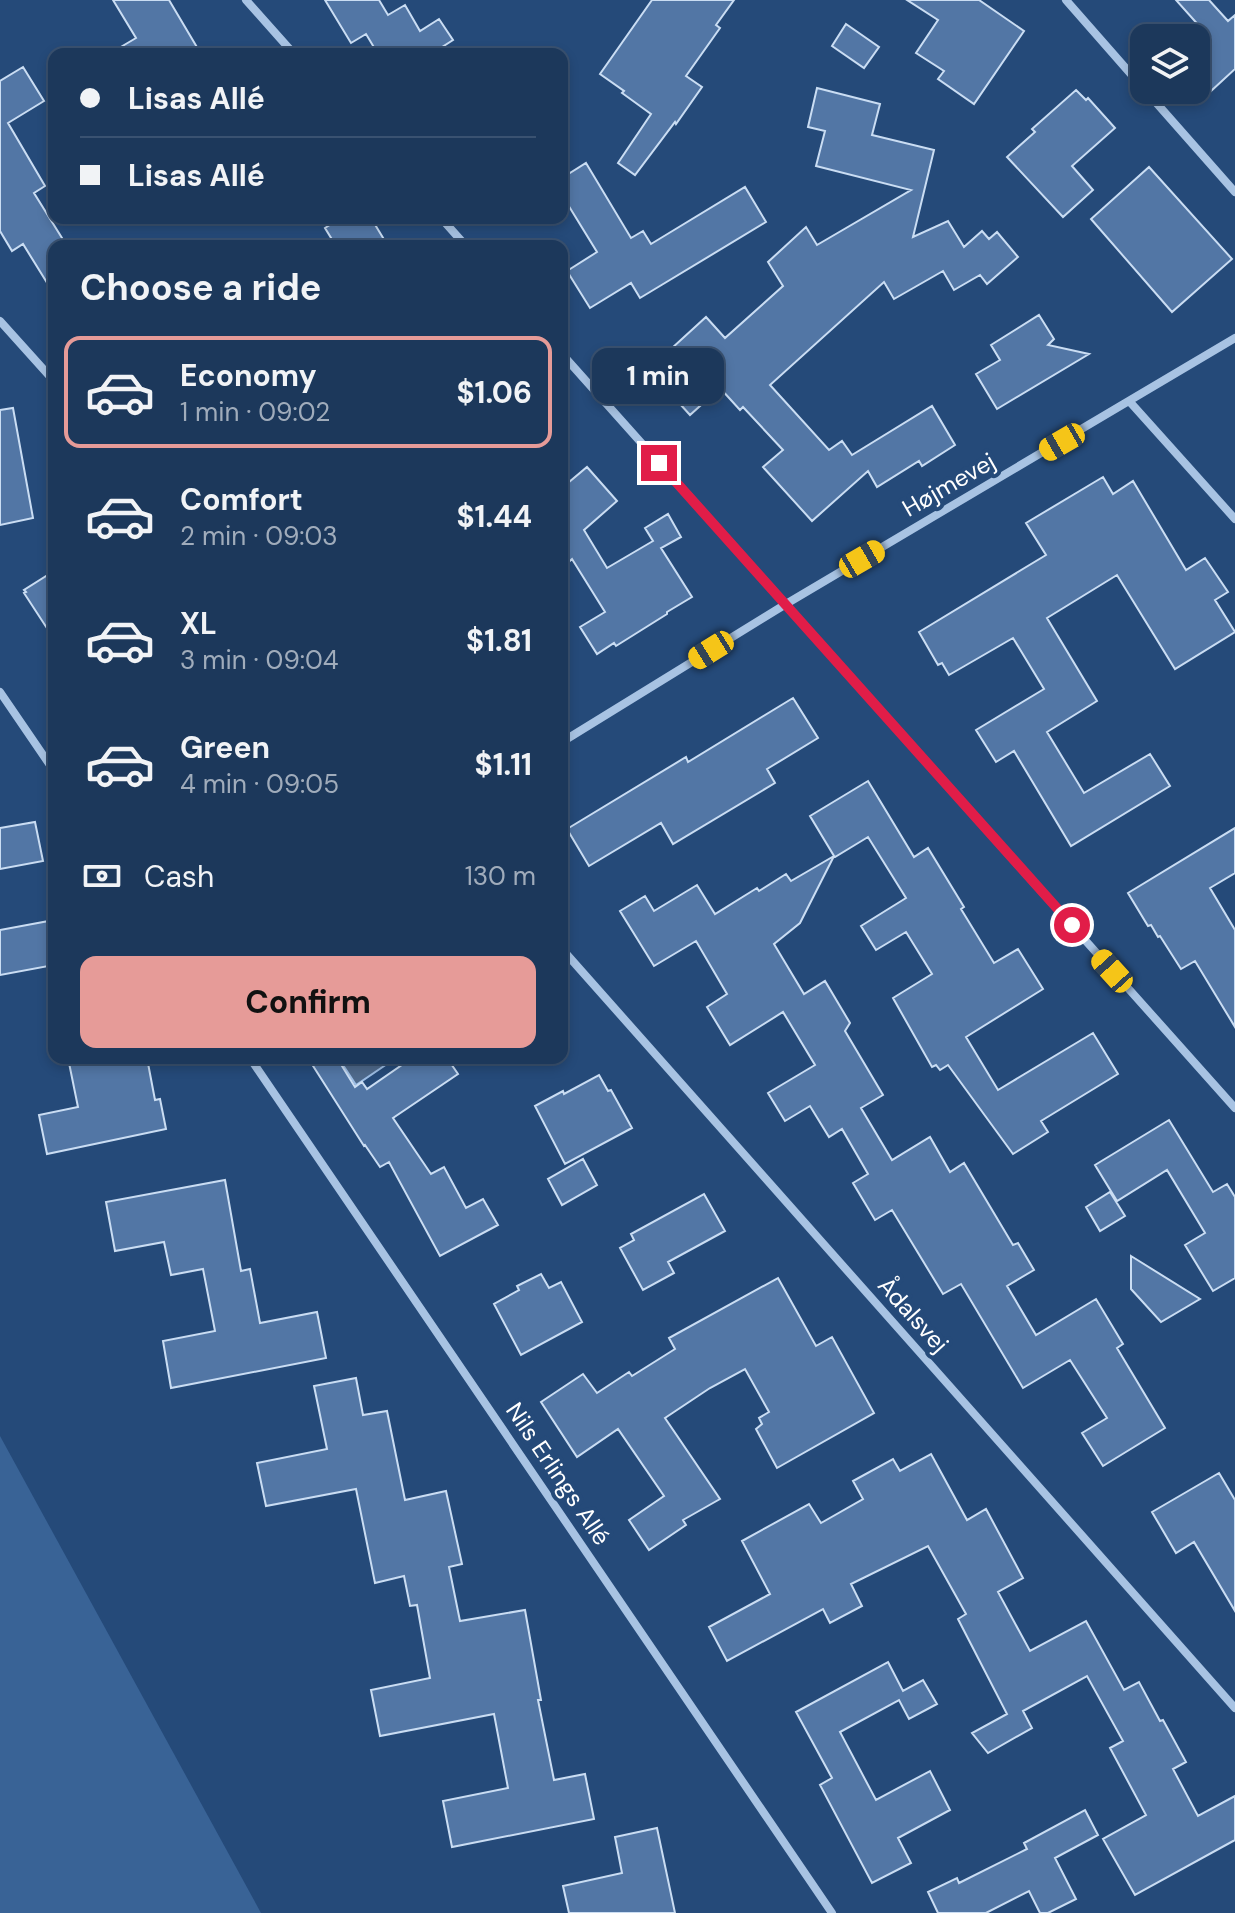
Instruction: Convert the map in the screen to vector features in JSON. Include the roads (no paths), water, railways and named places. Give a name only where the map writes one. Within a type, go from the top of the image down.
[{"type":"street","points":[[246,0],[289,48]]},
{"type":"street","points":[[1066,0],[1130,72]]},
{"type":"street","points":[[1158,104],[1235,192]]},
{"type":"street","points":[[446,224],[461,240]]},
{"type":"street","points":[[0,321],[48,374]]},
{"type":"street","name":"Højmevej","points":[[568,738],[786,604],[1235,338]]},
{"type":"street","points":[[568,361],[1235,1108]]},
{"type":"street","points":[[1130,402],[1235,519]]},
{"type":"street","points":[[0,692],[48,762]]},
{"type":"street","name":"Ådalsvej","points":[[568,956],[1235,1708]]},
{"type":"street","name":"Nils Erlings Allé","points":[[254,1064],[832,1913]]}]
